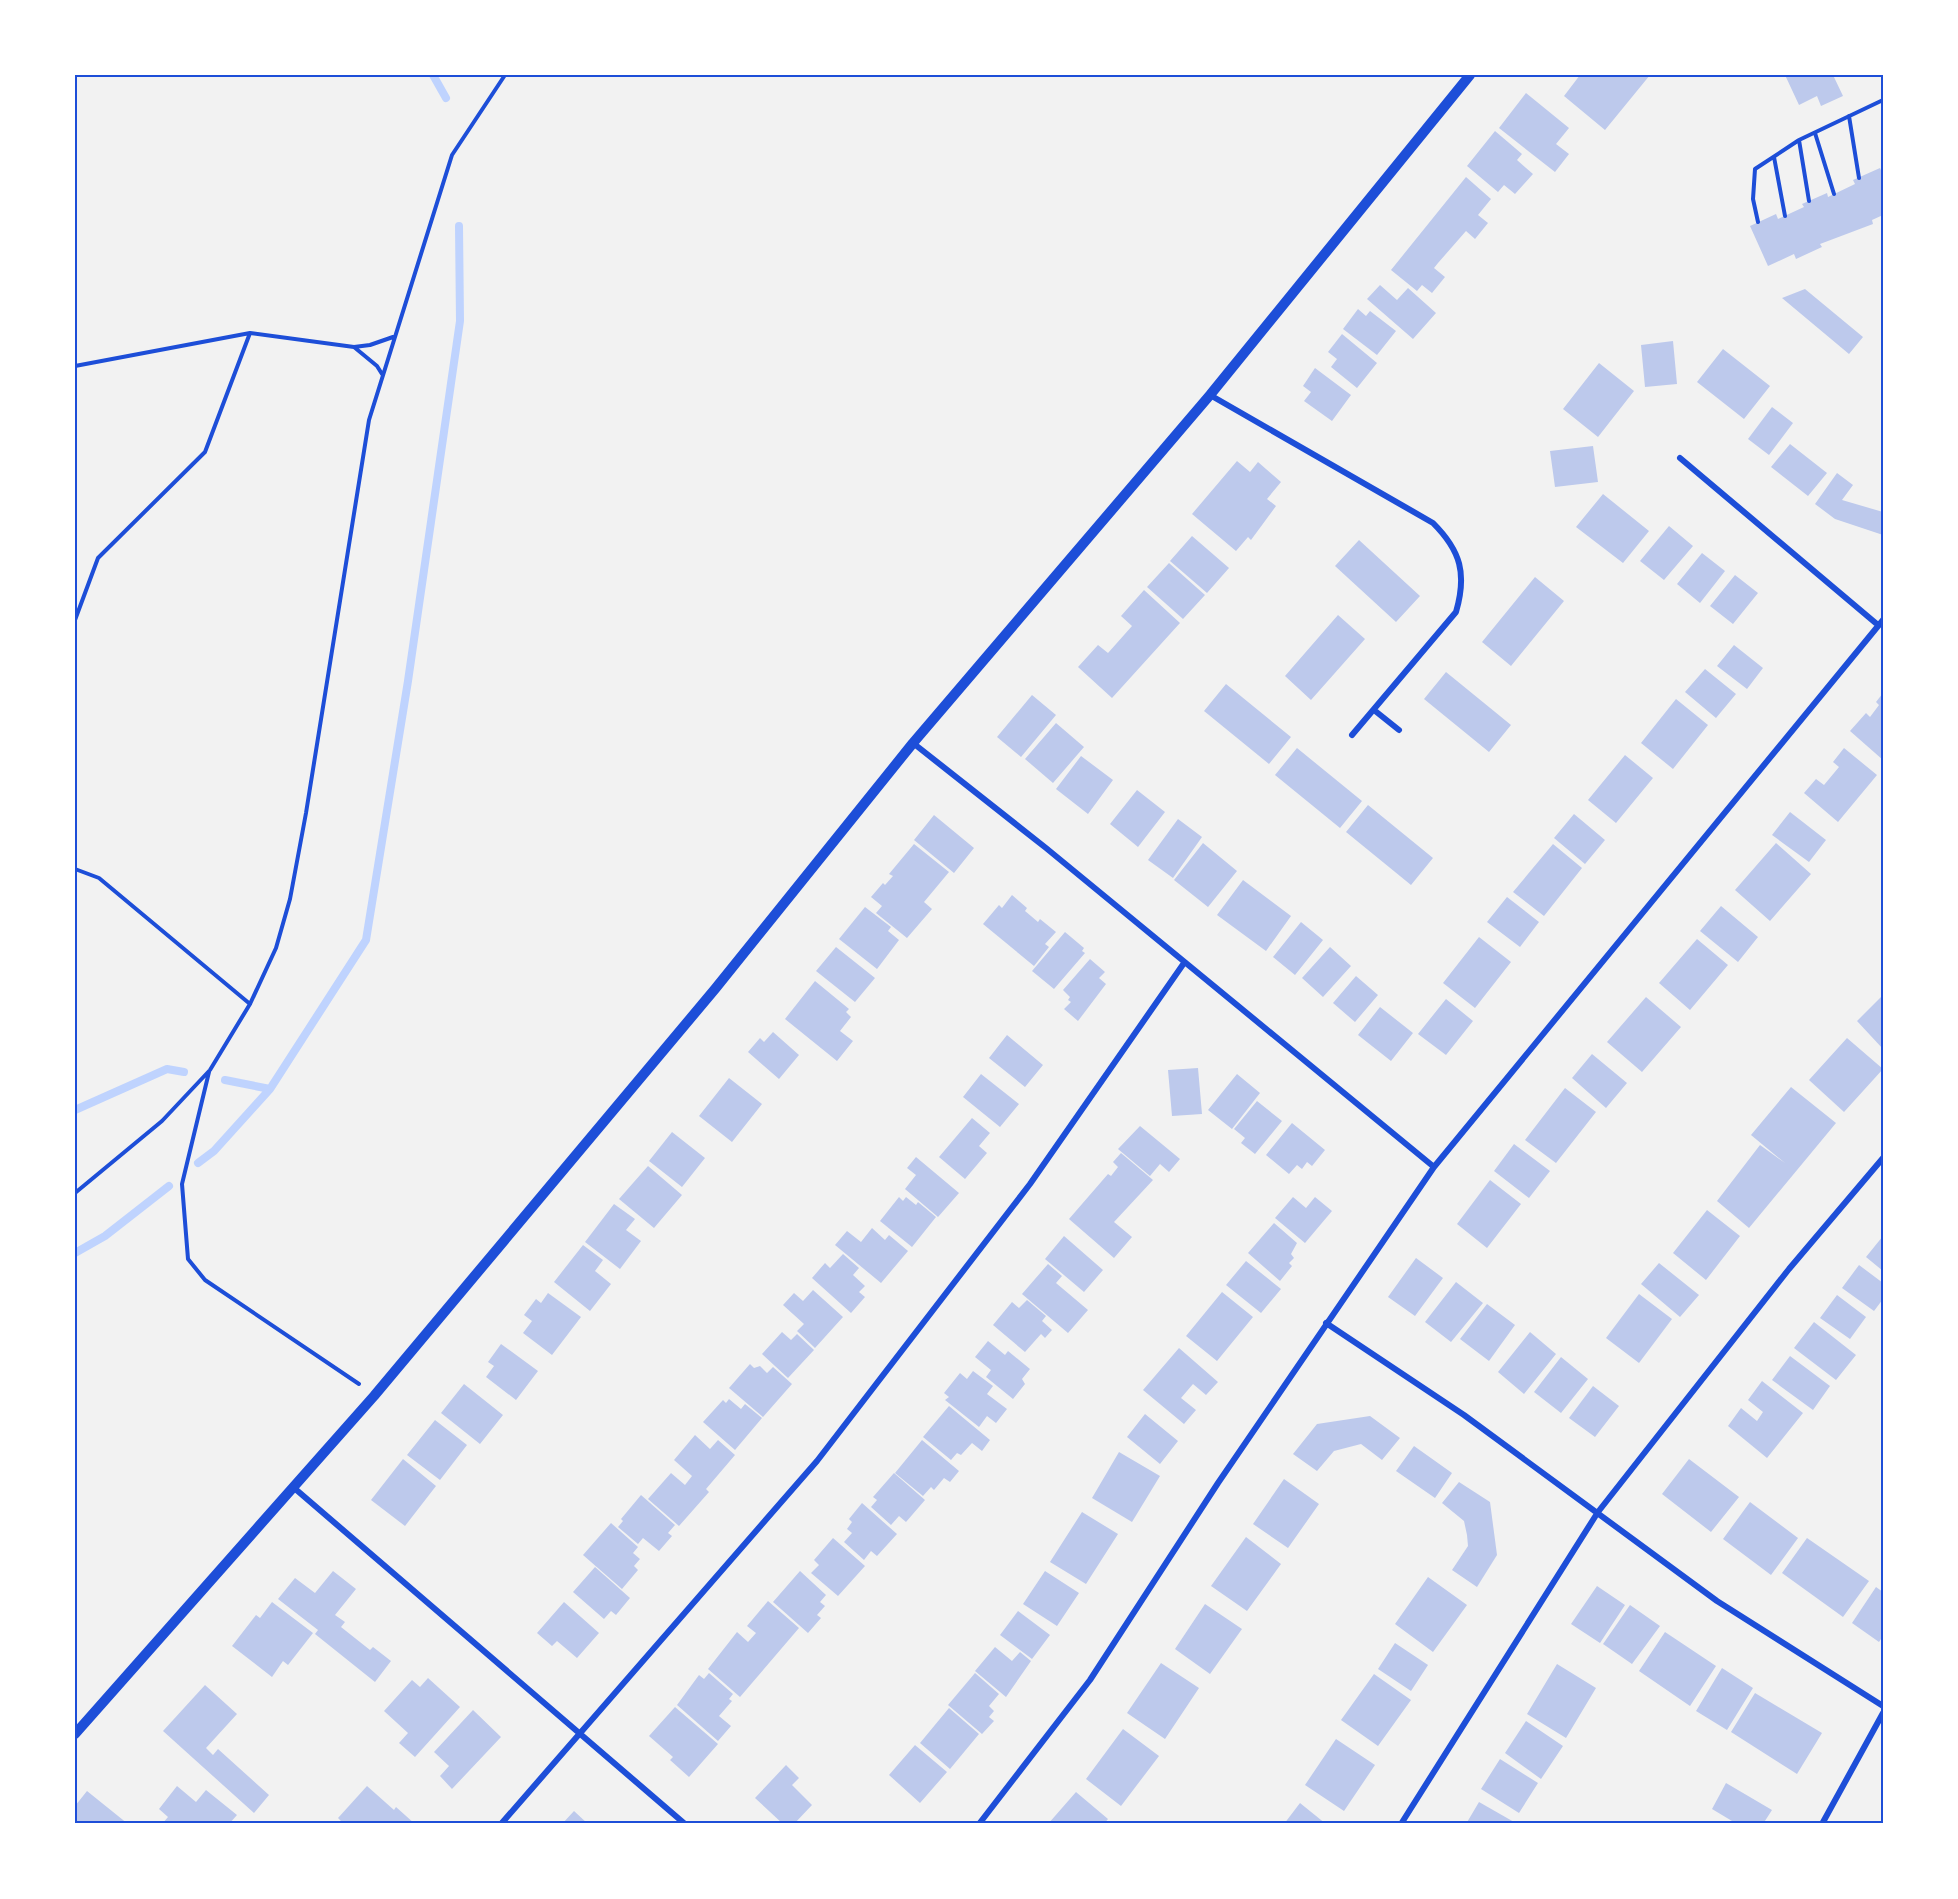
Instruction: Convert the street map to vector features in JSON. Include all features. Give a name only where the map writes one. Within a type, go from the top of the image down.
[{"type":"street","points":[[75,1734],[374,1396],[714,989],[913,742],[1210,395],[1470,75]]},
{"type":"street","points":[[1210,395],[1433,523],[1447,537],[1456,554],[1462,574],[1462,591],[1455,612],[1352,735]]},
{"type":"street","points":[[980,1824],[1090,1680],[1326,1323],[1434,1167],[1881,622],[1680,458]]},
{"type":"street","points":[[1374,710],[1400,730]]},
{"type":"street","points":[[913,742],[1046,848],[1434,1167]]},
{"type":"street","points":[[501,1824],[817,1461],[1030,1184],[1184,963]]},
{"type":"street","points":[[1401,1824],[1598,1512],[1789,1269],[1883,1158]]},
{"type":"street","points":[[1326,1323],[1464,1415],[1717,1600],[1883,1706]]},
{"type":"street","points":[[293,1487],[581,1732],[685,1824]]},
{"type":"street","points":[[1822,1824],[1883,1713]]},
{"type":"path","points":[[75,1193],[162,1121],[210,1070],[250,1004],[276,948],[290,899],[306,813],[369,420],[393,337],[452,154],[505,75]]},
{"type":"path","points":[[1758,222],[1753,199],[1755,169],[1799,141],[1883,100]]},
{"type":"path","points":[[1849,116],[1859,178]]},
{"type":"path","points":[[1815,133],[1834,194]]},
{"type":"path","points":[[1799,141],[1809,201]]},
{"type":"path","points":[[1774,157],[1785,216]]},
{"type":"path","points":[[75,366],[250,333],[354,347],[393,337]]},
{"type":"path","points":[[75,620],[98,558],[205,452],[250,333]]},
{"type":"path","points":[[354,347],[377,366],[383,375]]},
{"type":"path","points":[[75,869],[99,878],[250,1004]]},
{"type":"path","points":[[210,1070],[182,1184],[188,1259],[205,1280],[374,1396]]},
{"type":"building","points":[[1580,75],[1650,75],[1605,130],[1564,96]]},
{"type":"building","points":[[1785,75],[1833,75],[1843,96],[1821,106],[1817,96],[1799,105]]},
{"type":"building","points":[[1526,93],[1569,128],[1556,144],[1569,154],[1555,172],[1499,128]]},
{"type":"building","points":[[1495,131],[1522,154],[1517,160],[1533,174],[1515,194],[1504,185],[1498,192],[1467,166]]},
{"type":"building","points":[[1880,168],[1883,175],[1883,215],[1872,220],[1873,224],[1820,244],[1822,247],[1796,259],[1794,254],[1768,266],[1750,226],[1776,214],[1778,219],[1804,207],[1802,204],[1827,193],[1828,197],[1855,184],[1853,180]]},
{"type":"building","points":[[1466,177],[1491,199],[1478,215],[1488,223],[1475,239],[1466,231],[1434,268],[1445,277],[1432,293],[1422,285],[1417,291],[1391,270]]},
{"type":"building","points":[[1380,285],[1397,300],[1408,288],[1436,313],[1413,339],[1367,299]]},
{"type":"building","points":[[1805,289],[1863,337],[1849,354],[1782,298]]},
{"type":"building","points":[[1358,309],[1366,316],[1370,311],[1396,331],[1377,355],[1343,329]]},
{"type":"building","points":[[1342,334],[1377,363],[1357,388],[1331,367],[1337,359],[1328,352]]},
{"type":"building","points":[[1673,341],[1677,384],[1645,387],[1641,345]]},
{"type":"building","points":[[1723,349],[1770,386],[1744,419],[1697,382]]},
{"type":"building","points":[[1599,363],[1634,391],[1598,437],[1563,409]]},
{"type":"building","points":[[1315,368],[1351,395],[1332,421],[1304,401],[1311,392],[1303,386]]},
{"type":"building","points":[[1772,407],[1793,423],[1769,455],[1748,439]]},
{"type":"building","points":[[1790,444],[1827,473],[1808,496],[1771,467]]},
{"type":"building","points":[[1593,446],[1598,482],[1555,487],[1550,451]]},
{"type":"building","points":[[1237,461],[1250,472],[1258,462],[1281,482],[1267,499],[1276,506],[1251,540],[1248,537],[1236,551],[1192,514]]},
{"type":"building","points":[[1837,473],[1853,485],[1842,500],[1883,512],[1883,535],[1835,519],[1815,504]]},
{"type":"building","points":[[1603,494],[1649,531],[1623,563],[1576,527]]},
{"type":"building","points":[[1669,526],[1693,546],[1664,580],[1640,561]]},
{"type":"building","points":[[1192,536],[1229,568],[1207,593],[1170,561]]},
{"type":"building","points":[[1359,540],[1420,596],[1396,622],[1335,566]]},
{"type":"building","points":[[1702,553],[1725,571],[1700,603],[1677,584]]},
{"type":"building","points":[[1169,563],[1205,595],[1183,619],[1147,587]]},
{"type":"building","points":[[1735,575],[1758,593],[1733,624],[1710,606]]},
{"type":"building","points":[[1535,577],[1564,601],[1511,666],[1482,642]]},
{"type":"building","points":[[1144,590],[1180,623],[1112,698],[1078,667],[1098,645],[1108,653],[1132,626],[1121,616]]},
{"type":"building","points":[[1338,615],[1365,639],[1311,700],[1285,676]]},
{"type":"building","points":[[1734,645],[1763,668],[1747,689],[1717,666]]},
{"type":"building","points":[[1705,669],[1736,694],[1716,718],[1685,692]]},
{"type":"building","points":[[1446,672],[1511,725],[1489,752],[1424,699]]},
{"type":"building","points":[[1226,684],[1291,737],[1269,764],[1204,711]]},
{"type":"building","points":[[1883,693],[1883,760],[1850,731],[1866,713],[1870,717],[1879,705],[1876,702]]},
{"type":"building","points":[[1032,695],[1056,715],[1021,757],[997,737]]},
{"type":"building","points":[[1676,699],[1708,725],[1673,769],[1641,743]]},
{"type":"building","points":[[1056,723],[1084,747],[1053,783],[1025,759]]},
{"type":"building","points":[[1297,748],[1362,801],[1340,828],[1275,775]]},
{"type":"building","points":[[1844,748],[1877,775],[1838,822],[1804,793],[1816,779],[1824,785],[1839,767],[1833,762]]},
{"type":"building","points":[[1625,755],[1653,778],[1616,823],[1588,800]]},
{"type":"building","points":[[1081,756],[1113,780],[1088,814],[1056,789]]},
{"type":"building","points":[[1137,790],[1165,812],[1138,847],[1110,824]]},
{"type":"building","points":[[1368,805],[1433,858],[1411,885],[1346,832]]},
{"type":"building","points":[[1790,812],[1826,840],[1809,862],[1772,835]]},
{"type":"building","points":[[1574,814],[1605,840],[1585,864],[1554,838]]},
{"type":"building","points":[[934,815],[974,848],[954,873],[914,840]]},
{"type":"building","points":[[1178,819],[1202,837],[1173,878],[1148,860]]},
{"type":"building","points":[[1203,843],[1237,871],[1208,907],[1174,880]]},
{"type":"building","points":[[1776,843],[1811,874],[1770,921],[1735,890]]},
{"type":"building","points":[[914,844],[949,872],[924,902],[932,909],[907,938],[876,913],[882,906],[871,897],[883,883],[885,885],[893,876],[889,874]]},
{"type":"building","points":[[1553,844],[1582,868],[1544,916],[1513,892]]},
{"type":"building","points":[[1243,880],[1291,916],[1266,951],[1217,915]]},
{"type":"building","points":[[1012,895],[1038,922],[1040,919],[1056,932],[1045,944],[1049,947],[1034,966],[983,924],[999,905],[1002,908]]},
{"type":"building","points":[[1507,897],[1539,922],[1520,947],[1487,922]]},
{"type":"building","points":[[1721,906],[1758,937],[1738,962],[1700,931]]},
{"type":"building","points":[[865,907],[891,927],[888,931],[899,940],[877,969],[839,939]]},
{"type":"building","points":[[1301,922],[1323,940],[1295,975],[1273,957]]},
{"type":"building","points":[[1065,932],[1084,948],[1082,951],[1085,953],[1054,989],[1032,971]]},
{"type":"building","points":[[1479,937],[1511,962],[1475,1008],[1443,983]]},
{"type":"building","points":[[1697,939],[1728,965],[1690,1010],[1659,983]]},
{"type":"building","points":[[836,947],[875,978],[855,1002],[816,971]]},
{"type":"building","points":[[1330,947],[1351,966],[1323,997],[1302,978]]},
{"type":"building","points":[[1090,959],[1105,972],[1099,978],[1106,984],[1078,1021],[1064,1009],[1071,1002],[1068,1000],[1070,997],[1063,990]]},
{"type":"building","points":[[1356,976],[1378,995],[1355,1022],[1333,1003]]},
{"type":"building","points":[[815,981],[849,1009],[846,1012],[851,1017],[840,1031],[853,1041],[837,1061],[785,1019]]},
{"type":"building","points":[[1883,995],[1883,1049],[1857,1021]]},
{"type":"building","points":[[1646,997],[1681,1027],[1642,1072],[1607,1042]]},
{"type":"building","points":[[1446,999],[1473,1021],[1446,1055],[1418,1034]]},
{"type":"building","points":[[1380,1007],[1413,1033],[1391,1061],[1358,1035]]},
{"type":"building","points":[[773,1032],[799,1055],[779,1079],[748,1052],[760,1038],[764,1042]]},
{"type":"building","points":[[1007,1035],[1043,1065],[1025,1087],[989,1058]]},
{"type":"building","points":[[1847,1038],[1883,1069],[1844,1112],[1809,1080]]},
{"type":"building","points":[[1592,1054],[1627,1083],[1606,1108],[1572,1078]]},
{"type":"building","points":[[1198,1068],[1202,1114],[1172,1116],[1168,1070]]},
{"type":"building","points":[[981,1074],[1019,1104],[1000,1127],[963,1097]]},
{"type":"building","points":[[1237,1074],[1260,1093],[1232,1129],[1208,1110]]},
{"type":"building","points":[[729,1078],[762,1104],[732,1142],[699,1116]]},
{"type":"building","points":[[1791,1087],[1836,1123],[1749,1228],[1717,1201],[1760,1145],[1785,1163],[1751,1135]]},
{"type":"building","points":[[1565,1088],[1596,1112],[1556,1163],[1525,1140]]},
{"type":"building","points":[[1257,1101],[1282,1121],[1255,1154],[1241,1143],[1245,1138],[1234,1129]]},
{"type":"building","points":[[972,1118],[990,1133],[979,1146],[987,1153],[965,1179],[939,1157]]},
{"type":"building","points":[[1292,1123],[1325,1150],[1312,1166],[1307,1162],[1302,1169],[1297,1165],[1289,1174],[1266,1155]]},
{"type":"building","points":[[1140,1126],[1180,1159],[1169,1172],[1160,1164],[1150,1176],[1118,1149]]},
{"type":"building","points":[[672,1132],[705,1158],[682,1187],[649,1161]]},
{"type":"building","points":[[1514,1144],[1550,1171],[1529,1198],[1494,1171]]},
{"type":"building","points":[[1121,1153],[1153,1180],[1114,1222],[1132,1237],[1114,1258],[1069,1219],[1108,1174],[1111,1176],[1118,1167],[1113,1162]]},
{"type":"building","points":[[916,1157],[959,1193],[938,1217],[905,1189],[916,1175],[907,1168]]},
{"type":"building","points":[[648,1166],[682,1195],[654,1228],[619,1199]]},
{"type":"building","points":[[1490,1180],[1521,1204],[1487,1248],[1457,1224]]},
{"type":"building","points":[[899,1197],[903,1201],[906,1197],[916,1205],[918,1202],[936,1217],[912,1247],[880,1221]]},
{"type":"building","points":[[1293,1197],[1306,1208],[1315,1197],[1332,1211],[1305,1243],[1275,1218]]},
{"type":"building","points":[[614,1204],[635,1219],[626,1230],[641,1241],[620,1269],[585,1242]]},
{"type":"building","points":[[1707,1210],[1740,1236],[1706,1280],[1673,1253]]},
{"type":"building","points":[[1274,1223],[1297,1243],[1291,1254],[1294,1258],[1289,1263],[1292,1266],[1280,1281],[1248,1253]]},
{"type":"building","points":[[872,1228],[885,1240],[889,1235],[908,1251],[881,1283],[835,1245],[847,1231],[861,1242]]},
{"type":"building","points":[[1064,1236],[1103,1270],[1084,1292],[1045,1259]]},
{"type":"building","points":[[1883,1236],[1883,1271],[1866,1257]]},
{"type":"building","points":[[583,1245],[603,1260],[595,1271],[611,1284],[590,1311],[554,1282]]},
{"type":"building","points":[[843,1254],[859,1268],[853,1275],[865,1286],[859,1292],[865,1297],[851,1313],[812,1278],[825,1263],[830,1268]]},
{"type":"building","points":[[1416,1258],[1443,1278],[1415,1316],[1388,1297]]},
{"type":"building","points":[[1246,1261],[1281,1289],[1261,1313],[1226,1285]]},
{"type":"building","points":[[1659,1263],[1699,1295],[1680,1317],[1641,1284]]},
{"type":"building","points":[[1048,1264],[1062,1276],[1056,1283],[1088,1310],[1068,1333],[1022,1294]]},
{"type":"building","points":[[1859,1265],[1883,1283],[1883,1299],[1874,1311],[1842,1288]]},
{"type":"building","points":[[1456,1282],[1483,1303],[1451,1342],[1425,1322]]},
{"type":"building","points":[[813,1290],[843,1317],[815,1348],[797,1331],[804,1324],[783,1305],[794,1293],[803,1301]]},
{"type":"building","points":[[1222,1292],[1253,1317],[1217,1361],[1186,1336]]},
{"type":"building","points":[[548,1293],[581,1317],[552,1355],[523,1333],[532,1321],[524,1315],[536,1299],[541,1303]]},
{"type":"building","points":[[1639,1294],[1672,1319],[1639,1363],[1606,1338]]},
{"type":"building","points":[[1837,1295],[1866,1317],[1850,1339],[1820,1318]]},
{"type":"building","points":[[1027,1300],[1046,1316],[1042,1321],[1052,1330],[1045,1338],[1041,1334],[1025,1352],[993,1325],[1012,1302],[1019,1308]]},
{"type":"building","points":[[1487,1304],[1515,1325],[1489,1361],[1460,1339]]},
{"type":"building","points":[[1814,1322],[1856,1355],[1836,1380],[1794,1348]]},
{"type":"building","points":[[782,1332],[791,1340],[797,1334],[814,1350],[788,1378],[762,1354]]},
{"type":"building","points":[[1530,1332],[1556,1354],[1524,1394],[1498,1372]]},
{"type":"building","points":[[988,1341],[1005,1355],[1008,1351],[1030,1369],[1022,1379],[1025,1384],[1013,1399],[986,1377],[991,1370],[975,1357]]},
{"type":"building","points":[[501,1344],[538,1371],[516,1400],[486,1377],[494,1366],[488,1362]]},
{"type":"building","points":[[1179,1348],[1218,1382],[1206,1395],[1193,1384],[1181,1398],[1196,1410],[1184,1424],[1143,1390]]},
{"type":"building","points":[[1790,1356],[1830,1386],[1813,1410],[1772,1380]]},
{"type":"building","points":[[1561,1357],[1588,1379],[1561,1413],[1534,1392]]},
{"type":"building","points":[[750,1364],[754,1368],[760,1366],[767,1373],[773,1367],[792,1384],[763,1417],[729,1388]]},
{"type":"building","points":[[973,1371],[993,1386],[987,1394],[1007,1409],[996,1423],[987,1416],[979,1427],[945,1400],[949,1397],[944,1393],[960,1373],[967,1379]]},
{"type":"building","points":[[1762,1381],[1803,1413],[1767,1458],[1728,1426],[1741,1408],[1757,1421],[1763,1412],[1748,1400]]},
{"type":"building","points":[[464,1384],[503,1415],[480,1444],[441,1413]]},
{"type":"building","points":[[1593,1386],[1619,1406],[1595,1437],[1569,1418]]},
{"type":"building","points":[[729,1399],[741,1409],[745,1404],[762,1418],[735,1450],[703,1422],[723,1400],[726,1403]]},
{"type":"building","points":[[949,1406],[990,1440],[982,1451],[972,1443],[961,1455],[957,1453],[951,1460],[923,1437]]},
{"type":"building","points":[[1145,1414],[1178,1441],[1160,1464],[1127,1437]]},
{"type":"building","points":[[1370,1416],[1400,1438],[1382,1460],[1361,1444],[1334,1451],[1317,1471],[1293,1454],[1317,1424]]},
{"type":"building","points":[[435,1420],[467,1445],[440,1480],[407,1455]]},
{"type":"building","points":[[695,1435],[710,1449],[718,1440],[735,1455],[706,1489],[709,1492],[679,1526],[648,1499],[671,1473],[685,1485],[692,1476],[674,1460]]},
{"type":"building","points":[[922,1440],[959,1471],[950,1482],[944,1478],[934,1490],[931,1487],[923,1496],[895,1473]]},
{"type":"building","points":[[1414,1446],[1452,1473],[1435,1498],[1396,1471]]},
{"type":"building","points":[[1119,1452],[1160,1476],[1132,1522],[1092,1498]]},
{"type":"building","points":[[403,1459],[436,1486],[405,1526],[371,1500]]},
{"type":"building","points":[[1689,1459],[1739,1497],[1711,1532],[1662,1494]]},
{"type":"building","points":[[894,1473],[925,1500],[906,1522],[899,1516],[891,1525],[871,1507],[877,1500],[873,1497]]},
{"type":"building","points":[[1284,1479],[1319,1504],[1288,1548],[1253,1524]]},
{"type":"building","points":[[1459,1482],[1490,1502],[1497,1555],[1477,1587],[1452,1570],[1468,1546],[1467,1535],[1464,1521],[1442,1503]]},
{"type":"building","points":[[641,1495],[675,1525],[668,1533],[672,1536],[659,1551],[643,1538],[638,1544],[618,1527],[623,1521],[621,1519]]},
{"type":"building","points":[[1750,1502],[1798,1538],[1771,1575],[1723,1539]]},
{"type":"building","points":[[862,1503],[897,1534],[877,1556],[871,1551],[864,1560],[844,1542],[852,1533],[847,1529],[852,1522],[849,1519]]},
{"type":"building","points":[[1082,1512],[1118,1534],[1086,1584],[1050,1562]]},
{"type":"building","points":[[611,1523],[638,1547],[633,1553],[640,1559],[634,1566],[638,1570],[622,1589],[583,1555]]},
{"type":"building","points":[[1246,1537],[1281,1564],[1247,1611],[1211,1586]]},
{"type":"building","points":[[833,1538],[865,1566],[838,1596],[811,1573],[819,1565],[814,1560]]},
{"type":"building","points":[[1807,1538],[1869,1581],[1843,1617],[1782,1573]]},
{"type":"building","points":[[595,1567],[630,1598],[616,1615],[611,1611],[604,1619],[573,1592]]},
{"type":"building","points":[[333,1571],[356,1589],[335,1615],[345,1622],[341,1627],[370,1650],[373,1647],[391,1661],[375,1682],[315,1634],[318,1630],[278,1599],[295,1578],[315,1593]]},
{"type":"building","points":[[800,1571],[826,1595],[820,1602],[825,1606],[817,1615],[821,1618],[808,1633],[773,1602]]},
{"type":"building","points":[[1045,1571],[1079,1593],[1057,1626],[1023,1604]]},
{"type":"building","points":[[1428,1577],[1467,1605],[1433,1652],[1395,1624]]},
{"type":"building","points":[[1597,1586],[1625,1605],[1600,1643],[1571,1624]]},
{"type":"building","points":[[1876,1587],[1883,1592],[1883,1636],[1879,1642],[1852,1623]]},
{"type":"building","points":[[768,1601],[799,1628],[740,1697],[708,1669],[737,1632],[748,1642],[756,1633],[747,1626]]},
{"type":"building","points":[[272,1602],[313,1633],[288,1665],[283,1661],[272,1677],[232,1646],[256,1615],[260,1618]]},
{"type":"building","points":[[564,1602],[599,1633],[577,1658],[557,1641],[552,1646],[537,1633]]},
{"type":"building","points":[[1205,1604],[1242,1629],[1210,1674],[1175,1649]]},
{"type":"building","points":[[1630,1605],[1660,1626],[1632,1664],[1603,1644]]},
{"type":"building","points":[[1018,1611],[1050,1635],[1032,1659],[1000,1635]]},
{"type":"building","points":[[1665,1632],[1716,1666],[1690,1706],[1639,1671]]},
{"type":"building","points":[[1395,1643],[1428,1665],[1411,1691],[1378,1669]]},
{"type":"building","points":[[995,1647],[1012,1661],[1020,1652],[1031,1661],[1006,1697],[975,1671]]},
{"type":"building","points":[[1161,1663],[1199,1688],[1165,1739],[1127,1713]]},
{"type":"building","points":[[1557,1664],[1596,1688],[1566,1738],[1527,1714]]},
{"type":"building","points":[[1722,1668],[1753,1688],[1727,1730],[1696,1711]]},
{"type":"building","points":[[709,1673],[733,1694],[729,1699],[732,1701],[719,1716],[731,1726],[718,1741],[677,1705],[699,1675],[704,1679]]},
{"type":"building","points":[[975,1673],[999,1694],[989,1706],[994,1711],[989,1717],[994,1721],[982,1734],[948,1705]]},
{"type":"building","points":[[1374,1674],[1411,1700],[1378,1746],[1341,1720]]},
{"type":"building","points":[[428,1678],[460,1707],[415,1757],[399,1743],[408,1733],[384,1711],[412,1680],[420,1687]]},
{"type":"building","points":[[205,1685],[237,1714],[206,1748],[213,1755],[218,1749],[269,1795],[254,1813],[163,1731]]},
{"type":"building","points":[[1755,1693],[1822,1733],[1797,1774],[1731,1732]]},
{"type":"building","points":[[675,1707],[718,1744],[689,1777],[670,1760],[673,1757],[649,1736]]},
{"type":"building","points":[[949,1708],[979,1734],[950,1769],[920,1743]]},
{"type":"building","points":[[473,1710],[501,1737],[452,1789],[440,1776],[449,1766],[434,1752]]},
{"type":"building","points":[[1526,1721],[1563,1746],[1541,1779],[1505,1753]]},
{"type":"building","points":[[1123,1729],[1159,1756],[1121,1806],[1086,1779]]},
{"type":"building","points":[[1336,1739],[1375,1765],[1344,1811],[1305,1785]]},
{"type":"building","points":[[915,1745],[947,1772],[920,1803],[889,1775]]},
{"type":"building","points":[[1500,1759],[1538,1783],[1519,1813],[1481,1789]]},
{"type":"building","points":[[786,1765],[799,1778],[792,1785],[812,1805],[794,1824],[783,1824],[755,1798]]},
{"type":"building","points":[[1726,1783],[1772,1810],[1763,1824],[1737,1824],[1712,1809]]},
{"type":"building","points":[[177,1786],[196,1802],[206,1790],[237,1815],[229,1824],[162,1824],[168,1817],[159,1809]]},
{"type":"building","points":[[367,1786],[394,1810],[396,1807],[415,1824],[344,1824],[338,1818]]},
{"type":"building","points":[[87,1791],[128,1824],[75,1824],[75,1806]]},
{"type":"building","points":[[1076,1792],[1108,1819],[1104,1824],[1048,1824]]},
{"type":"building","points":[[1479,1802],[1514,1822],[1512,1824],[1466,1824]]},
{"type":"building","points":[[1300,1803],[1326,1824],[1284,1824]]},
{"type":"building","points":[[574,1811],[588,1824],[562,1824]]},
{"type":"waterway","points":[[433,75],[446,98]]},
{"type":"waterway","points":[[225,1080],[270,1089],[366,940],[408,681],[460,321],[459,226]]},
{"type":"waterway","points":[[75,1110],[167,1069],[184,1072]]},
{"type":"waterway","points":[[198,1163],[214,1151],[270,1089]]},
{"type":"waterway","points":[[75,1253],[105,1236],[169,1186]]}]
